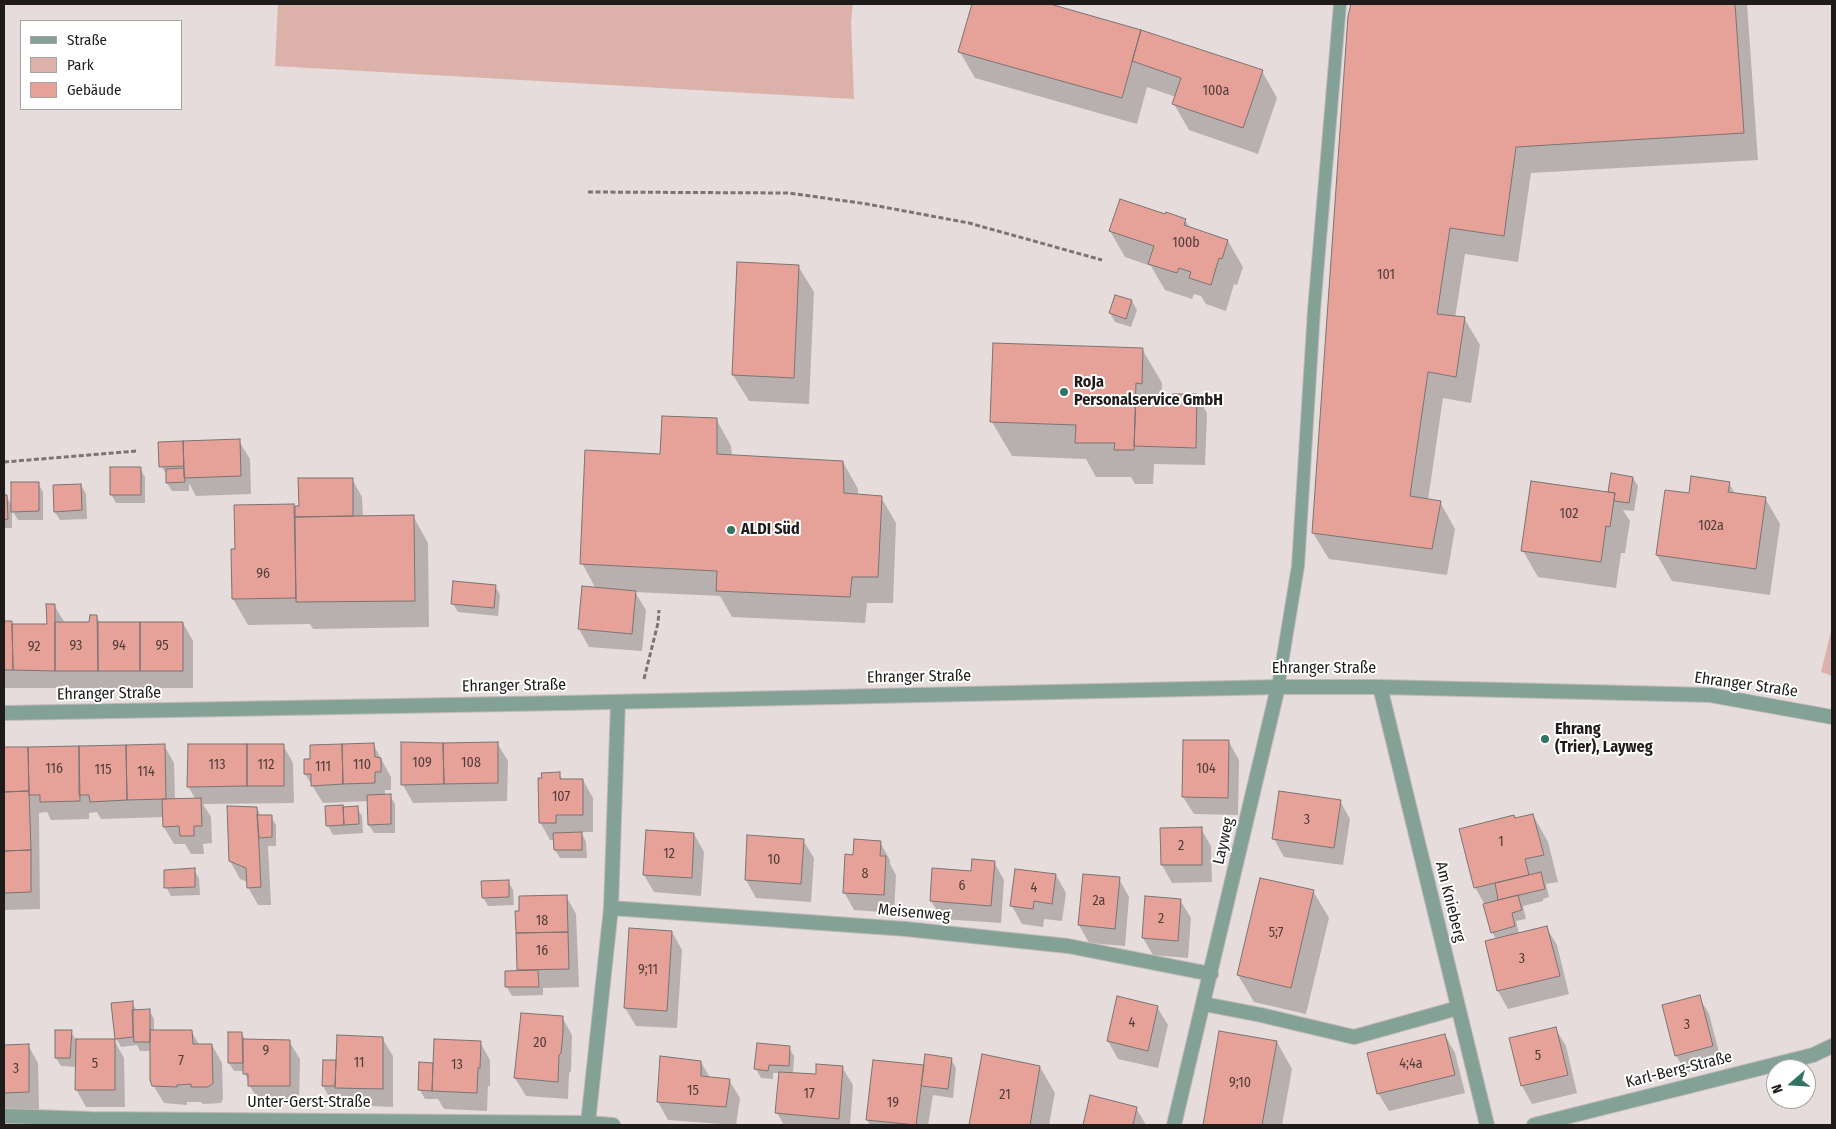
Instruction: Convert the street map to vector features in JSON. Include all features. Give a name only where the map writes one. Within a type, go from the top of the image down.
[{"type":"street","name":"Ehranger Straße","points":[[4,713],[618,702],[1278,687],[1380,687],[1710,695],[1832,717]]},
{"type":"street","name":"Layweg","points":[[1174,1125],[1278,687]]},
{"type":"street","name":"Am Knieberg","points":[[1380,687],[1487,1125]]},
{"type":"street","points":[[588,1123],[611,908],[618,702]]},
{"type":"street","name":"Meisenweg","points":[[611,908],[906,929],[1068,946],[1211,974]]},
{"type":"street","points":[[1204,1004],[1262,1015],[1354,1037],[1458,1008]]},
{"type":"street","name":"Karl-Berg-Straße","points":[[1534,1125],[1812,1054],[1832,1046]]},
{"type":"street","name":"Unter-Gerst-Straße","points":[[4,1116],[111,1119],[588,1123],[613,1125]]},
{"type":"lane","points":[[1278,687],[1298,566],[1314,310],[1340,4]]},
{"type":"path","points":[[588,192],[788,194],[868,204],[969,223],[1102,260]]},
{"type":"path","points":[[4,462],[137,451]]},
{"type":"path","points":[[639,701],[658,623],[659,610]]},
{"type":"green space","points":[[278,4],[853,4],[851,21],[854,99],[275,66]]},
{"type":"green space","points":[[1832,627],[1832,676],[1821,672]]},
{"type":"building","points":[[972,4],[1050,4],[1141,30],[1122,98],[958,52]]},
{"type":"building","points":[[1351,4],[1735,4],[1744,133],[1516,147],[1504,236],[1450,228],[1437,314],[1465,317],[1456,377],[1428,372],[1410,496],[1441,501],[1432,549],[1312,533],[1348,16]]},
{"type":"building","points":[[1141,30],[1263,70],[1243,128],[1172,104],[1181,78],[1132,61]]},
{"type":"building","points":[[1120,199],[1186,219],[1184,225],[1228,240],[1222,259],[1219,258],[1211,285],[1189,278],[1191,272],[1179,268],[1177,273],[1148,264],[1154,246],[1109,231]]},
{"type":"building","points":[[737,262],[799,265],[794,378],[732,375]]},
{"type":"building","points":[[1115,295],[1132,300],[1126,319],[1109,313]]},
{"type":"building","name":"RoJa Personalservice GmbH","points":[[993,343],[1143,348],[1142,384],[1136,383],[1134,450],[1114,450],[1115,443],[1075,443],[1076,425],[990,422]]},
{"type":"building","points":[[1173,394],[1197,394],[1196,448],[1134,446],[1136,400],[1173,401]]},
{"type":"building","name":"ALDI Süd","points":[[662,416],[717,418],[717,454],[843,461],[844,493],[882,496],[878,577],[852,577],[850,597],[716,591],[717,571],[580,564],[585,450],[660,454]]},
{"type":"building","points":[[240,439],[241,476],[184,478],[183,441]]},
{"type":"building","points":[[183,441],[184,466],[159,467],[158,442]]},
{"type":"building","points":[[110,467],[141,467],[141,495],[110,495]]},
{"type":"building","points":[[184,468],[185,482],[166,483],[166,469]]},
{"type":"building","points":[[1611,473],[1633,477],[1629,503],[1614,501],[1615,493],[1608,492]]},
{"type":"building","points":[[1691,476],[1730,482],[1728,492],[1766,497],[1756,569],[1656,555],[1665,490],[1689,493]]},
{"type":"building","points":[[298,478],[353,478],[353,516],[295,517],[295,506],[299,506]]},
{"type":"building","points":[[1531,481],[1615,493],[1610,527],[1606,526],[1601,562],[1521,551]]},
{"type":"building","points":[[11,482],[39,482],[39,511],[11,512]]},
{"type":"building","points":[[81,484],[82,510],[54,512],[53,485]]},
{"type":"building","points":[[4,495],[7,495],[8,519],[4,520]]},
{"type":"building","points":[[294,504],[296,598],[232,599],[231,549],[235,549],[234,505]]},
{"type":"building","points":[[414,515],[415,601],[296,602],[295,517]]},
{"type":"building","points":[[453,581],[496,585],[494,608],[451,604]]},
{"type":"building","points":[[582,586],[636,591],[632,634],[578,629]]},
{"type":"building","points":[[46,604],[55,604],[55,671],[13,670],[12,624],[47,624]]},
{"type":"building","points":[[90,615],[97,615],[98,671],[55,671],[55,622],[89,622]]},
{"type":"building","points":[[4,621],[12,621],[13,670],[4,670]]},
{"type":"building","points":[[98,622],[140,622],[140,671],[98,671]]},
{"type":"building","points":[[140,622],[183,622],[183,671],[140,671]]},
{"type":"building","points":[[1183,740],[1229,740],[1228,798],[1182,797]]},
{"type":"building","points":[[401,742],[443,743],[444,784],[401,785]]},
{"type":"building","points":[[498,742],[498,783],[444,784],[443,743]]},
{"type":"building","points":[[374,743],[375,757],[381,758],[381,772],[375,772],[375,783],[343,784],[342,744]]},
{"type":"building","points":[[165,744],[166,799],[127,800],[126,745]]},
{"type":"building","points":[[188,744],[247,744],[247,786],[187,787]]},
{"type":"building","points":[[247,744],[284,744],[284,786],[247,786]]},
{"type":"building","points":[[342,744],[343,784],[311,786],[311,774],[304,774],[304,759],[310,759],[310,745]]},
{"type":"building","points":[[126,745],[127,800],[90,802],[89,795],[79,795],[79,746]]},
{"type":"building","points":[[79,746],[80,801],[40,802],[40,795],[29,795],[28,747]]},
{"type":"building","points":[[4,747],[28,747],[29,791],[4,792]]},
{"type":"building","points":[[560,772],[560,779],[583,779],[583,815],[556,815],[556,823],[539,823],[538,778],[542,778],[541,773]]},
{"type":"building","points":[[29,791],[31,850],[4,851],[4,792]]},
{"type":"building","points":[[1279,791],[1341,800],[1334,848],[1272,839]]},
{"type":"building","points":[[391,794],[391,824],[368,825],[367,795]]},
{"type":"building","points":[[201,798],[202,826],[194,826],[194,836],[180,836],[179,826],[163,827],[162,799]]},
{"type":"building","points":[[343,805],[344,825],[326,826],[325,806]]},
{"type":"building","points":[[227,806],[257,807],[261,887],[247,888],[246,868],[229,861]]},
{"type":"building","points":[[358,806],[359,824],[344,825],[343,807]]},
{"type":"building","points":[[1533,814],[1544,855],[1525,859],[1529,875],[1474,888],[1459,829],[1514,815],[1515,818]]},
{"type":"building","points":[[257,815],[272,815],[272,837],[259,838]]},
{"type":"building","points":[[1202,827],[1202,865],[1161,865],[1160,828]]},
{"type":"building","points":[[646,830],[694,833],[692,878],[643,875]]},
{"type":"building","points":[[582,832],[582,850],[554,850],[553,833]]},
{"type":"building","points":[[747,835],[804,839],[801,884],[745,880]]},
{"type":"building","points":[[854,839],[881,841],[880,856],[886,856],[884,895],[843,893],[845,854],[853,855]]},
{"type":"building","points":[[31,850],[31,892],[4,893],[4,851]]},
{"type":"building","points":[[972,859],[995,861],[991,906],[930,901],[932,868],[971,871]]},
{"type":"building","points":[[195,868],[195,887],[164,888],[164,870]]},
{"type":"building","points":[[1015,869],[1056,874],[1052,904],[1034,901],[1033,909],[1010,906]]},
{"type":"building","points":[[1541,872],[1545,889],[1498,900],[1495,883]]},
{"type":"building","points":[[1083,874],[1120,877],[1115,929],[1078,925]]},
{"type":"building","points":[[1260,878],[1314,890],[1291,988],[1237,975]]},
{"type":"building","points":[[509,880],[509,897],[482,898],[481,881]]},
{"type":"building","points":[[567,895],[568,932],[516,933],[515,911],[519,911],[519,896]]},
{"type":"building","points":[[1518,895],[1522,910],[1512,913],[1515,926],[1491,933],[1483,904]]},
{"type":"building","points":[[1145,896],[1181,899],[1178,941],[1142,938]]},
{"type":"building","points":[[1547,926],[1560,976],[1497,991],[1485,941]]},
{"type":"building","points":[[629,928],[672,931],[667,1011],[624,1008]]},
{"type":"building","points":[[568,932],[569,969],[517,970],[516,933]]},
{"type":"building","points":[[538,970],[539,987],[505,987],[505,971]]},
{"type":"building","points":[[1700,995],[1713,1046],[1675,1056],[1662,1005]]},
{"type":"building","points":[[1117,996],[1158,1006],[1148,1051],[1107,1041]]},
{"type":"building","points":[[133,1001],[133,1037],[115,1039],[111,1003]]},
{"type":"building","points":[[150,1009],[150,1042],[134,1042],[132,1010]]},
{"type":"building","points":[[521,1013],[563,1016],[558,1082],[514,1078]]},
{"type":"building","points":[[1556,1027],[1568,1075],[1521,1086],[1509,1038]]},
{"type":"building","points":[[55,1030],[72,1030],[70,1058],[55,1058]]},
{"type":"building","points":[[150,1030],[192,1030],[193,1044],[212,1044],[213,1083],[208,1087],[191,1087],[191,1084],[177,1085],[177,1087],[152,1086],[150,1080]]},
{"type":"building","points":[[1219,1031],[1277,1041],[1262,1125],[1203,1125]]},
{"type":"building","points":[[228,1032],[242,1032],[243,1063],[228,1063]]},
{"type":"building","points":[[1445,1034],[1455,1075],[1377,1094],[1367,1053]]},
{"type":"building","points":[[337,1035],[383,1037],[383,1089],[335,1088]]},
{"type":"building","points":[[76,1039],[115,1039],[115,1090],[75,1090]]},
{"type":"building","points":[[243,1039],[290,1040],[290,1086],[248,1086],[248,1074],[243,1074]]},
{"type":"building","points":[[434,1039],[481,1041],[477,1093],[432,1091]]},
{"type":"building","points":[[757,1043],[790,1046],[789,1066],[769,1065],[768,1071],[754,1069]]},
{"type":"building","points":[[29,1044],[29,1092],[4,1093],[4,1045]]},
{"type":"building","points":[[925,1054],[952,1058],[948,1089],[921,1086]]},
{"type":"building","points":[[982,1054],[1040,1066],[1030,1125],[969,1125]]},
{"type":"building","points":[[660,1056],[701,1061],[701,1076],[730,1079],[726,1107],[657,1102]]},
{"type":"building","points":[[323,1060],[336,1060],[335,1086],[322,1086]]},
{"type":"building","points":[[873,1060],[924,1065],[916,1125],[866,1120]]},
{"type":"building","points":[[419,1062],[433,1063],[432,1091],[418,1090]]},
{"type":"building","points":[[816,1064],[843,1066],[839,1119],[775,1113],[779,1072],[816,1074]]},
{"type":"building","points":[[1090,1095],[1137,1107],[1133,1125],[1083,1125]]},
{"type":"place","name":"RoJa Personalservice GmbH","points":[[1064,392]]},
{"type":"place","name":"ALDI Süd","points":[[731,530]]},
{"type":"place","name":"Ehrang (Trier), Layweg","points":[[1545,739]]}]
